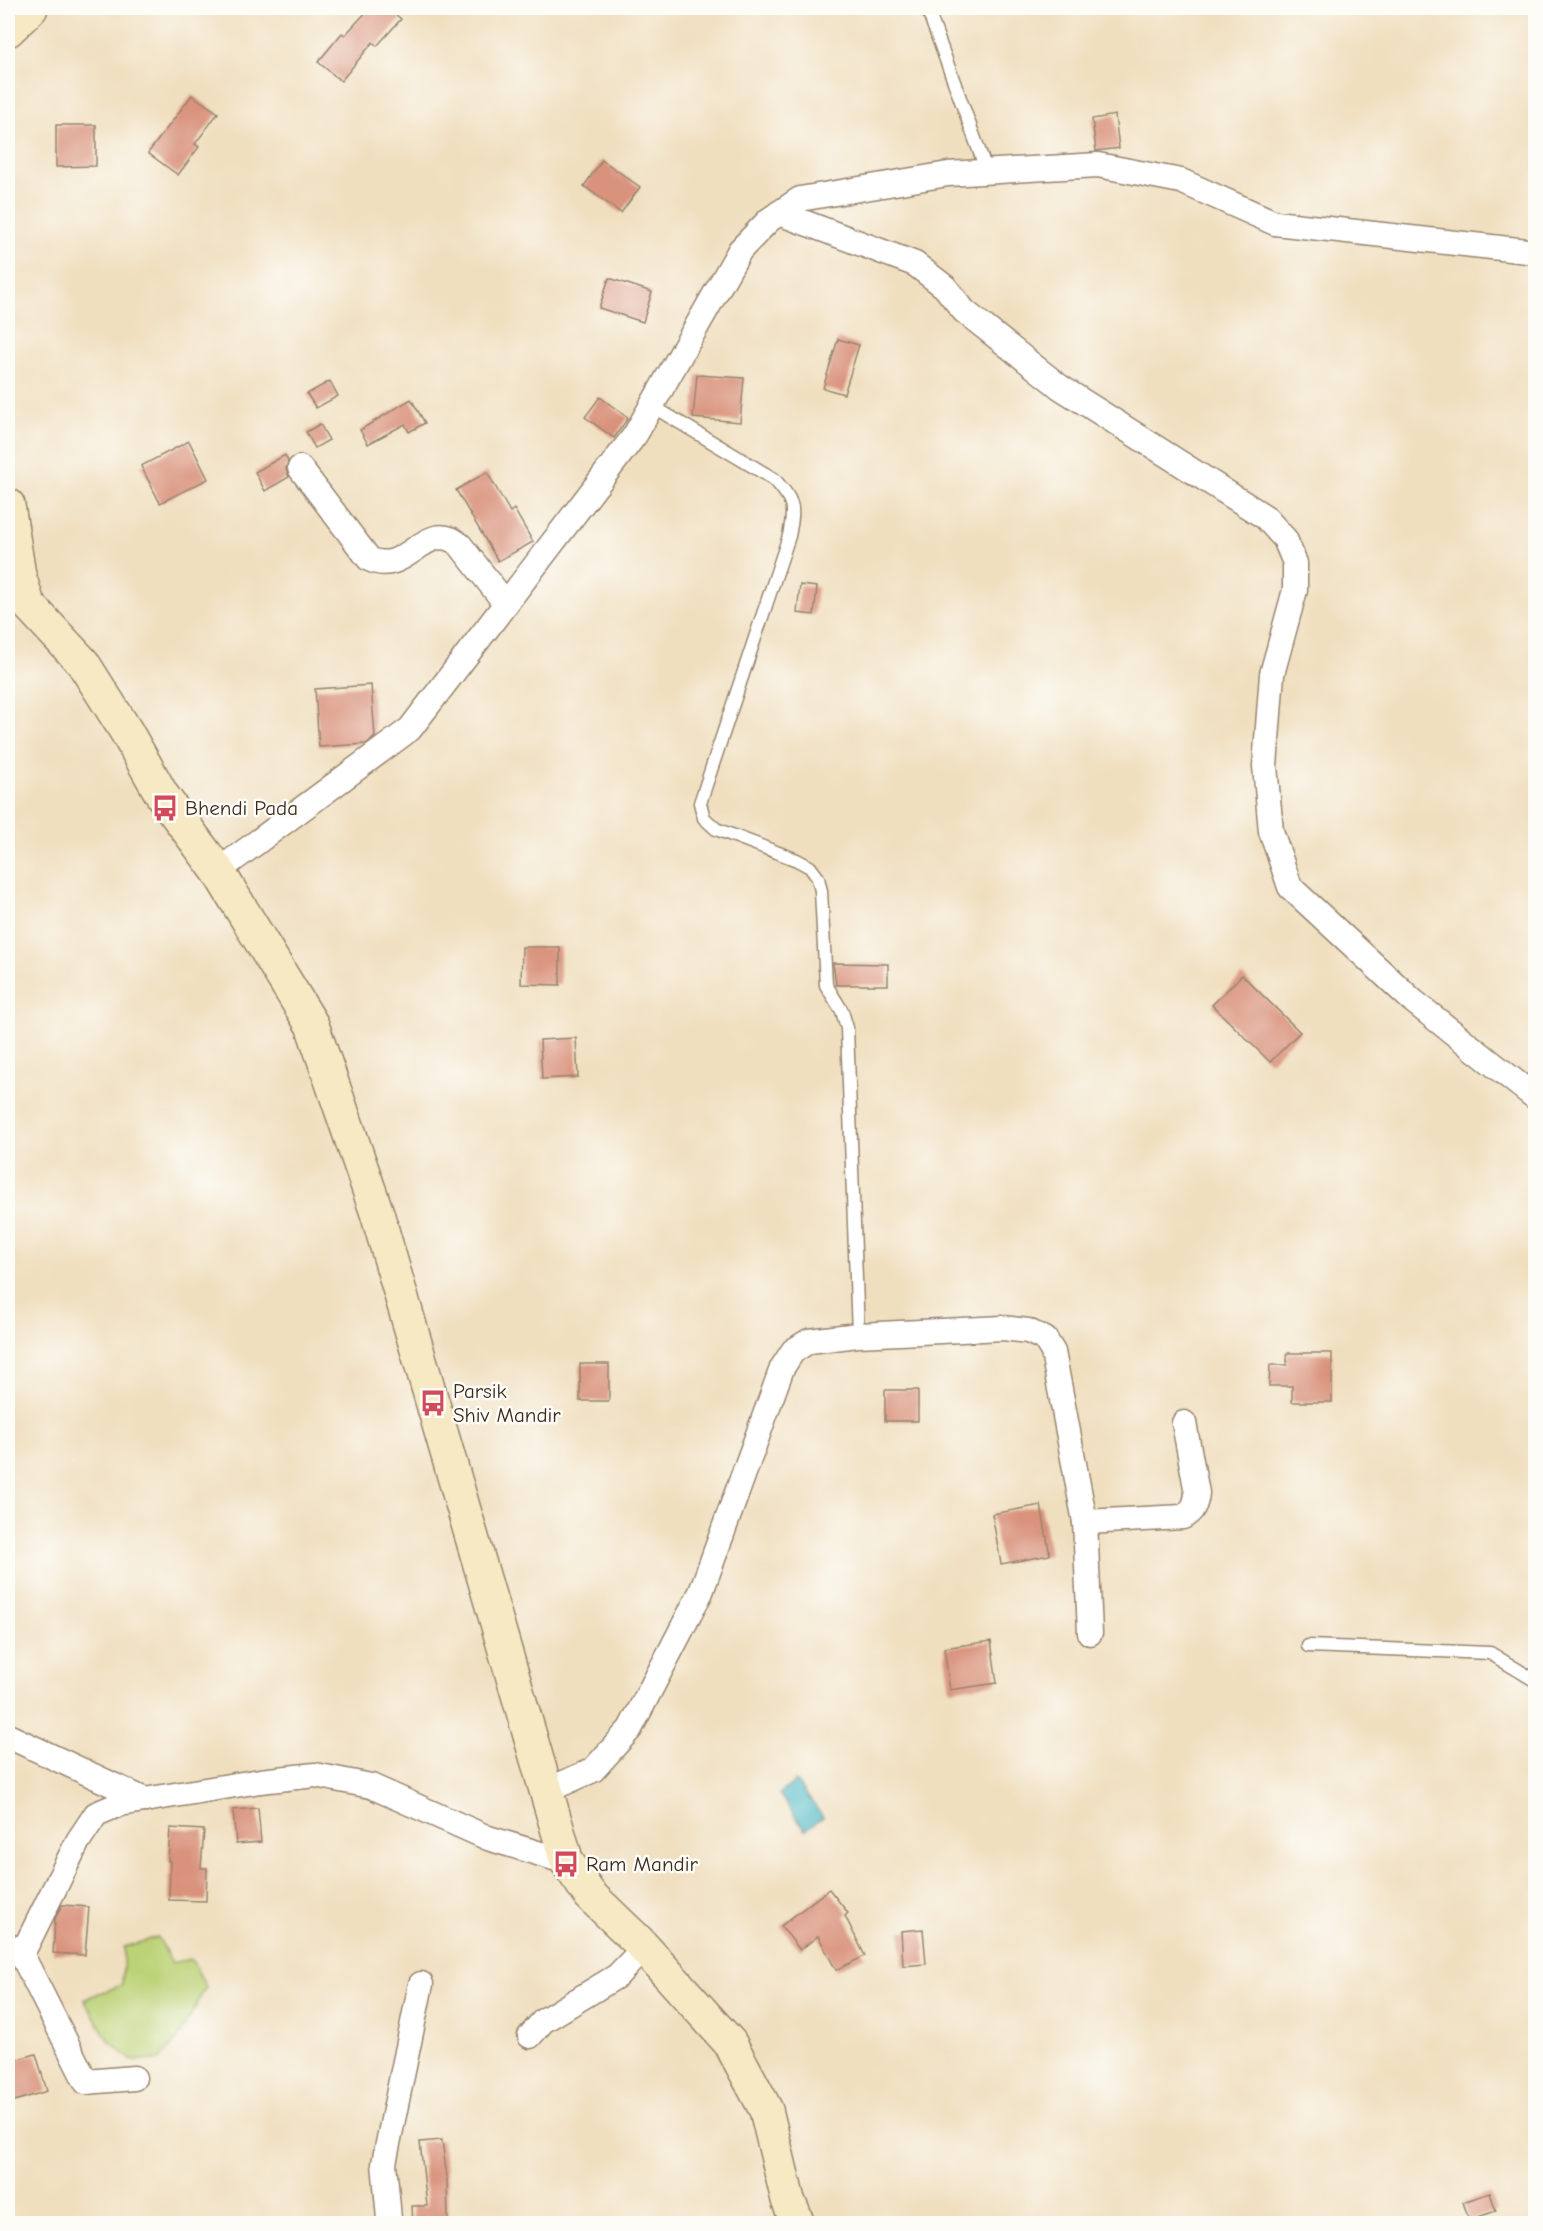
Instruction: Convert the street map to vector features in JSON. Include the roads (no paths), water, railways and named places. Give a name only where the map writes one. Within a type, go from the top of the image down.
[{"type":"street","points":[[8,30],[31,8]]},
{"type":"street","points":[[218,871],[410,729],[635,435],[740,250],[769,220],[800,199],[948,174],[1098,165],[1181,181],[1275,223],[1536,252]]},
{"type":"street","points":[[779,213],[915,264],[945,287],[964,311],[1060,387],[1265,517],[1285,539],[1295,563],[1295,590],[1272,674],[1265,766],[1271,831],[1290,888],[1413,1001],[1536,1098]]},
{"type":"street","points":[[300,468],[369,559],[386,564],[395,561],[430,539],[441,537],[453,539],[506,604]]},
{"type":"street","points":[[8,505],[19,575],[28,604],[83,663],[126,731],[162,795],[218,871],[312,1025],[377,1213],[567,1862],[590,1896],[644,1947],[730,2043],[766,2110],[789,2200],[798,2223]]},
{"type":"street","points":[[546,1791],[593,1770],[630,1729],[701,1592],[782,1368],[793,1351],[808,1341],[858,1335],[1003,1329],[1028,1331],[1045,1339],[1053,1352],[1085,1522],[1090,1633]]},
{"type":"street","points":[[1085,1522],[1183,1517],[1191,1512],[1196,1503],[1197,1492],[1184,1423]]},
{"type":"street","points":[[8,1736],[145,1800]]},
{"type":"street","points":[[134,2078],[86,2082],[13,1948],[26,1946],[78,1841],[96,1814],[120,1804],[260,1781],[315,1775],[371,1786],[488,1838],[567,1862]]},
{"type":"street","points":[[530,2036],[543,2021],[617,1976],[644,1947]]},
{"type":"street","points":[[391,2223],[384,2163],[421,1984]]},
{"type":"lane","points":[[927,8],[987,172]]},
{"type":"lane","points":[[652,406],[774,479],[790,496],[794,515],[789,536],[700,802],[704,818],[716,828],[797,860],[810,867],[818,878],[821,891],[826,985],[842,1011],[847,1028],[858,1335]]},
{"type":"lane","points":[[1308,1646],[1490,1653],[1536,1681]]},
{"type":"water","points":[[796,1781],[823,1817],[805,1830],[779,1794]]},
{"type":"place","name":"Bhendi Pada","points":[[165,808]]},
{"type":"place","name":"Parsik Shiv Mandir","points":[[433,1403]]},
{"type":"place","name":"Ram Mandir","points":[[566,1864]]}]
